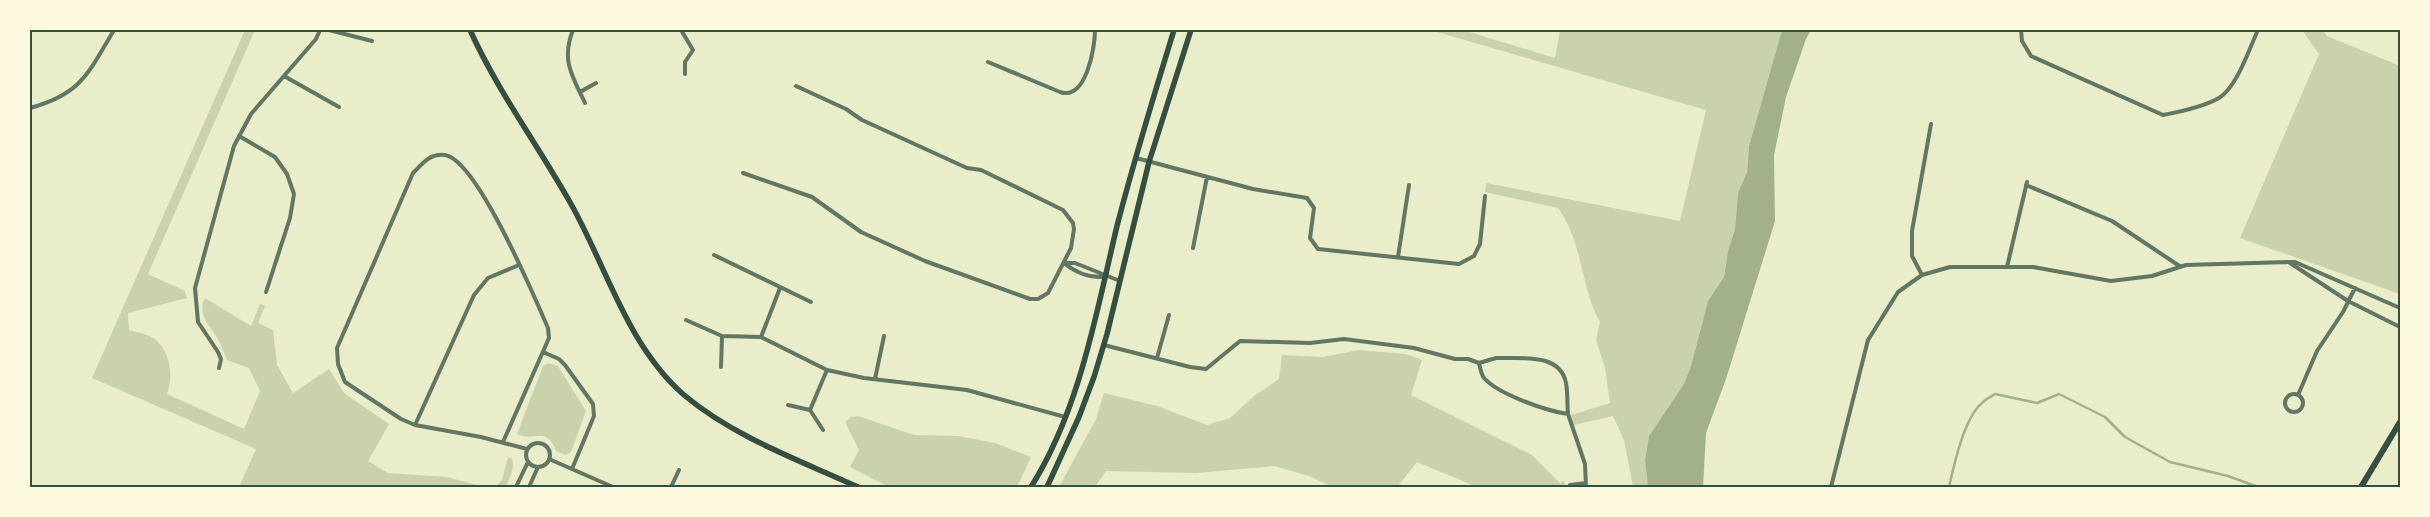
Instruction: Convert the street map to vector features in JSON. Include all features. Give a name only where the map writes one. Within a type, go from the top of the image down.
[{"type":"main road","points":[[470,30],[494,80],[572,206],[634,332],[661,371],[696,405],[730,427],[858,487]]},
{"type":"main road","points":[[1031,487],[1064,417],[1085,355],[1134,158],[1174,30]]},
{"type":"main road","points":[[1047,487],[1079,417],[1104,345],[1149,162],[1191,30]]},
{"type":"main road","points":[[2361,487],[2400,422]]},
{"type":"street","points":[[30,108],[55,101],[74,89],[92,67],[114,30]]},
{"type":"street","points":[[219,368],[221,359],[218,352],[198,322],[195,288],[234,146],[251,114],[316,39],[320,30]]},
{"type":"street","points":[[329,30],[372,42]]},
{"type":"street","points":[[573,30],[567,56],[569,70],[585,103]]},
{"type":"street","points":[[681,30],[693,50],[685,62],[685,74]]},
{"type":"street","points":[[988,62],[1060,92],[1070,94],[1077,90],[1082,82],[1091,55],[1095,30]]},
{"type":"street","points":[[2021,30],[2022,41],[2031,56],[2163,115],[2220,98],[2233,83],[2258,30]]},
{"type":"street","points":[[284,76],[339,107]]},
{"type":"street","points":[[580,92],[596,83]]},
{"type":"street","points":[[743,173],[812,197],[861,232],[924,261],[1022,296],[1038,298],[1045,296],[1071,248],[1074,229],[1070,218],[1063,210],[981,170],[967,168],[862,120],[846,109],[796,86]]},
{"type":"street","points":[[1922,275],[1912,256],[1912,231],[1931,124]]},
{"type":"street","points":[[239,136],[275,157],[287,174],[294,194],[290,218],[266,292]]},
{"type":"street","points":[[503,442],[549,338],[548,328],[494,212],[458,161],[446,155],[433,156],[425,160],[413,173],[337,348],[338,364],[345,382],[401,419],[415,425],[503,442],[527,449]]},
{"type":"street","points":[[1134,158],[1253,189],[1307,198],[1314,208],[1310,238],[1318,249],[1458,264],[1474,256],[1480,244],[1486,196]]},
{"type":"street","points":[[1193,248],[1207,176]]},
{"type":"street","points":[[2007,267],[2026,184],[2112,221],[2181,267]]},
{"type":"street","points":[[1398,257],[1409,185]]},
{"type":"street","points":[[714,255],[811,302]]},
{"type":"street","points":[[2288,262],[2348,301],[2400,326]]},
{"type":"street","points":[[1831,487],[1868,340],[1898,292],[1922,275],[1950,267],[2033,267],[2111,281],[2152,276],[2181,267],[2294,262],[2400,308]]},
{"type":"street","points":[[1064,263],[1072,270],[1093,278],[1105,277],[1120,281]]},
{"type":"street","points":[[1064,263],[1074,263],[1095,270],[1105,277]]},
{"type":"street","points":[[415,425],[474,295],[488,278],[519,265]]},
{"type":"street","points":[[761,337],[780,288]]},
{"type":"street","points":[[2298,395],[2317,351],[2343,312],[2355,288]]},
{"type":"street","points":[[1157,358],[1169,315]]},
{"type":"street","points":[[686,320],[722,336],[761,337],[827,370],[875,379],[967,390],[1064,417]]},
{"type":"street","points":[[720,367],[722,336]]},
{"type":"street","points":[[875,379],[884,336]]},
{"type":"street","points":[[1104,345],[1206,369],[1240,341],[1310,344],[1344,339],[1414,348],[1479,363],[1496,358],[1550,361],[1557,366],[1566,382],[1568,414],[1585,464],[1586,485],[1570,485]]},
{"type":"street","points":[[543,352],[559,359],[566,365],[593,404],[594,416],[572,468]]},
{"type":"street","points":[[1479,363],[1482,376],[1490,384],[1547,411],[1568,414]]},
{"type":"street","points":[[810,410],[827,370]]},
{"type":"street","points":[[2291,394],[2298,395],[2303,400],[2303,406],[2298,412],[2291,412],[2286,408],[2286,400],[2291,394]]},
{"type":"street","points":[[788,405],[810,410],[823,430]]},
{"type":"street","points":[[516,487],[528,462],[527,449],[533,443],[542,443],[548,449],[549,459],[545,464],[538,466],[528,462]]},
{"type":"street","points":[[549,459],[613,487]]},
{"type":"street","points":[[529,487],[538,466]]},
{"type":"street","points":[[671,487],[679,470]]},
{"type":"shaded area","points":[[245,30],[255,30],[148,274],[185,291],[187,298],[128,313],[129,330],[152,337],[166,353],[170,367],[170,381],[167,394],[244,429],[260,391],[249,368],[227,360],[219,341],[203,315],[203,304],[205,298],[251,326],[260,304],[265,306],[258,323],[273,330],[277,365],[293,393],[329,369],[344,393],[389,424],[368,461],[388,473],[446,477],[486,487],[239,487],[256,449],[92,378]]},
{"type":"shaded area","points":[[1430,30],[1463,30],[1555,58],[1560,30],[1782,30],[1749,146],[1747,172],[1738,193],[1735,229],[1728,251],[1724,277],[1708,301],[1691,366],[1684,384],[1649,436],[1645,460],[1648,487],[1633,487],[1624,440],[1613,416],[1574,425],[1571,415],[1610,403],[1605,368],[1596,340],[1600,322],[1593,308],[1577,250],[1566,221],[1558,208],[1485,192],[1486,183],[1680,221],[1706,110]]},
{"type":"shaded area","points":[[1782,30],[1811,30],[1806,39],[1786,97],[1774,155],[1775,221],[1726,379],[1706,433],[1703,487],[1648,487],[1645,460],[1649,436],[1684,384],[1691,366],[1708,301],[1724,277],[1728,251],[1735,229],[1738,193],[1747,172],[1749,146]]},
{"type":"shaded area","points":[[2302,30],[2323,30],[2327,36],[2400,66],[2400,294],[2240,238],[2319,54]]},
{"type":"shaded area","points":[[1359,350],[1406,354],[1422,360],[1411,395],[1532,455],[1560,483],[1564,481],[1566,487],[1477,487],[1417,462],[1397,487],[1333,487],[1309,476],[1274,466],[1196,473],[1106,471],[1095,487],[1059,487],[1096,419],[1104,393],[1157,406],[1207,425],[1230,418],[1254,396],[1279,379],[1282,355],[1323,357]]},
{"type":"shaded area","points":[[548,363],[558,366],[586,411],[571,452],[565,455],[556,451],[552,443],[544,437],[529,437],[517,434],[543,366]]},
{"type":"shaded area","points":[[858,416],[914,435],[958,436],[995,443],[1031,457],[1017,487],[889,487],[850,467],[859,450],[845,422],[851,417]]},
{"type":"shaded area","points":[[508,457],[512,459],[513,463],[510,477],[505,487],[495,487],[502,480]]},
{"type":"waterway","points":[[1949,487],[1961,442],[1970,419],[1983,402],[1995,394],[2037,403],[2059,394],[2105,417],[2125,437],[2170,462],[2228,476],[2258,487]]}]
